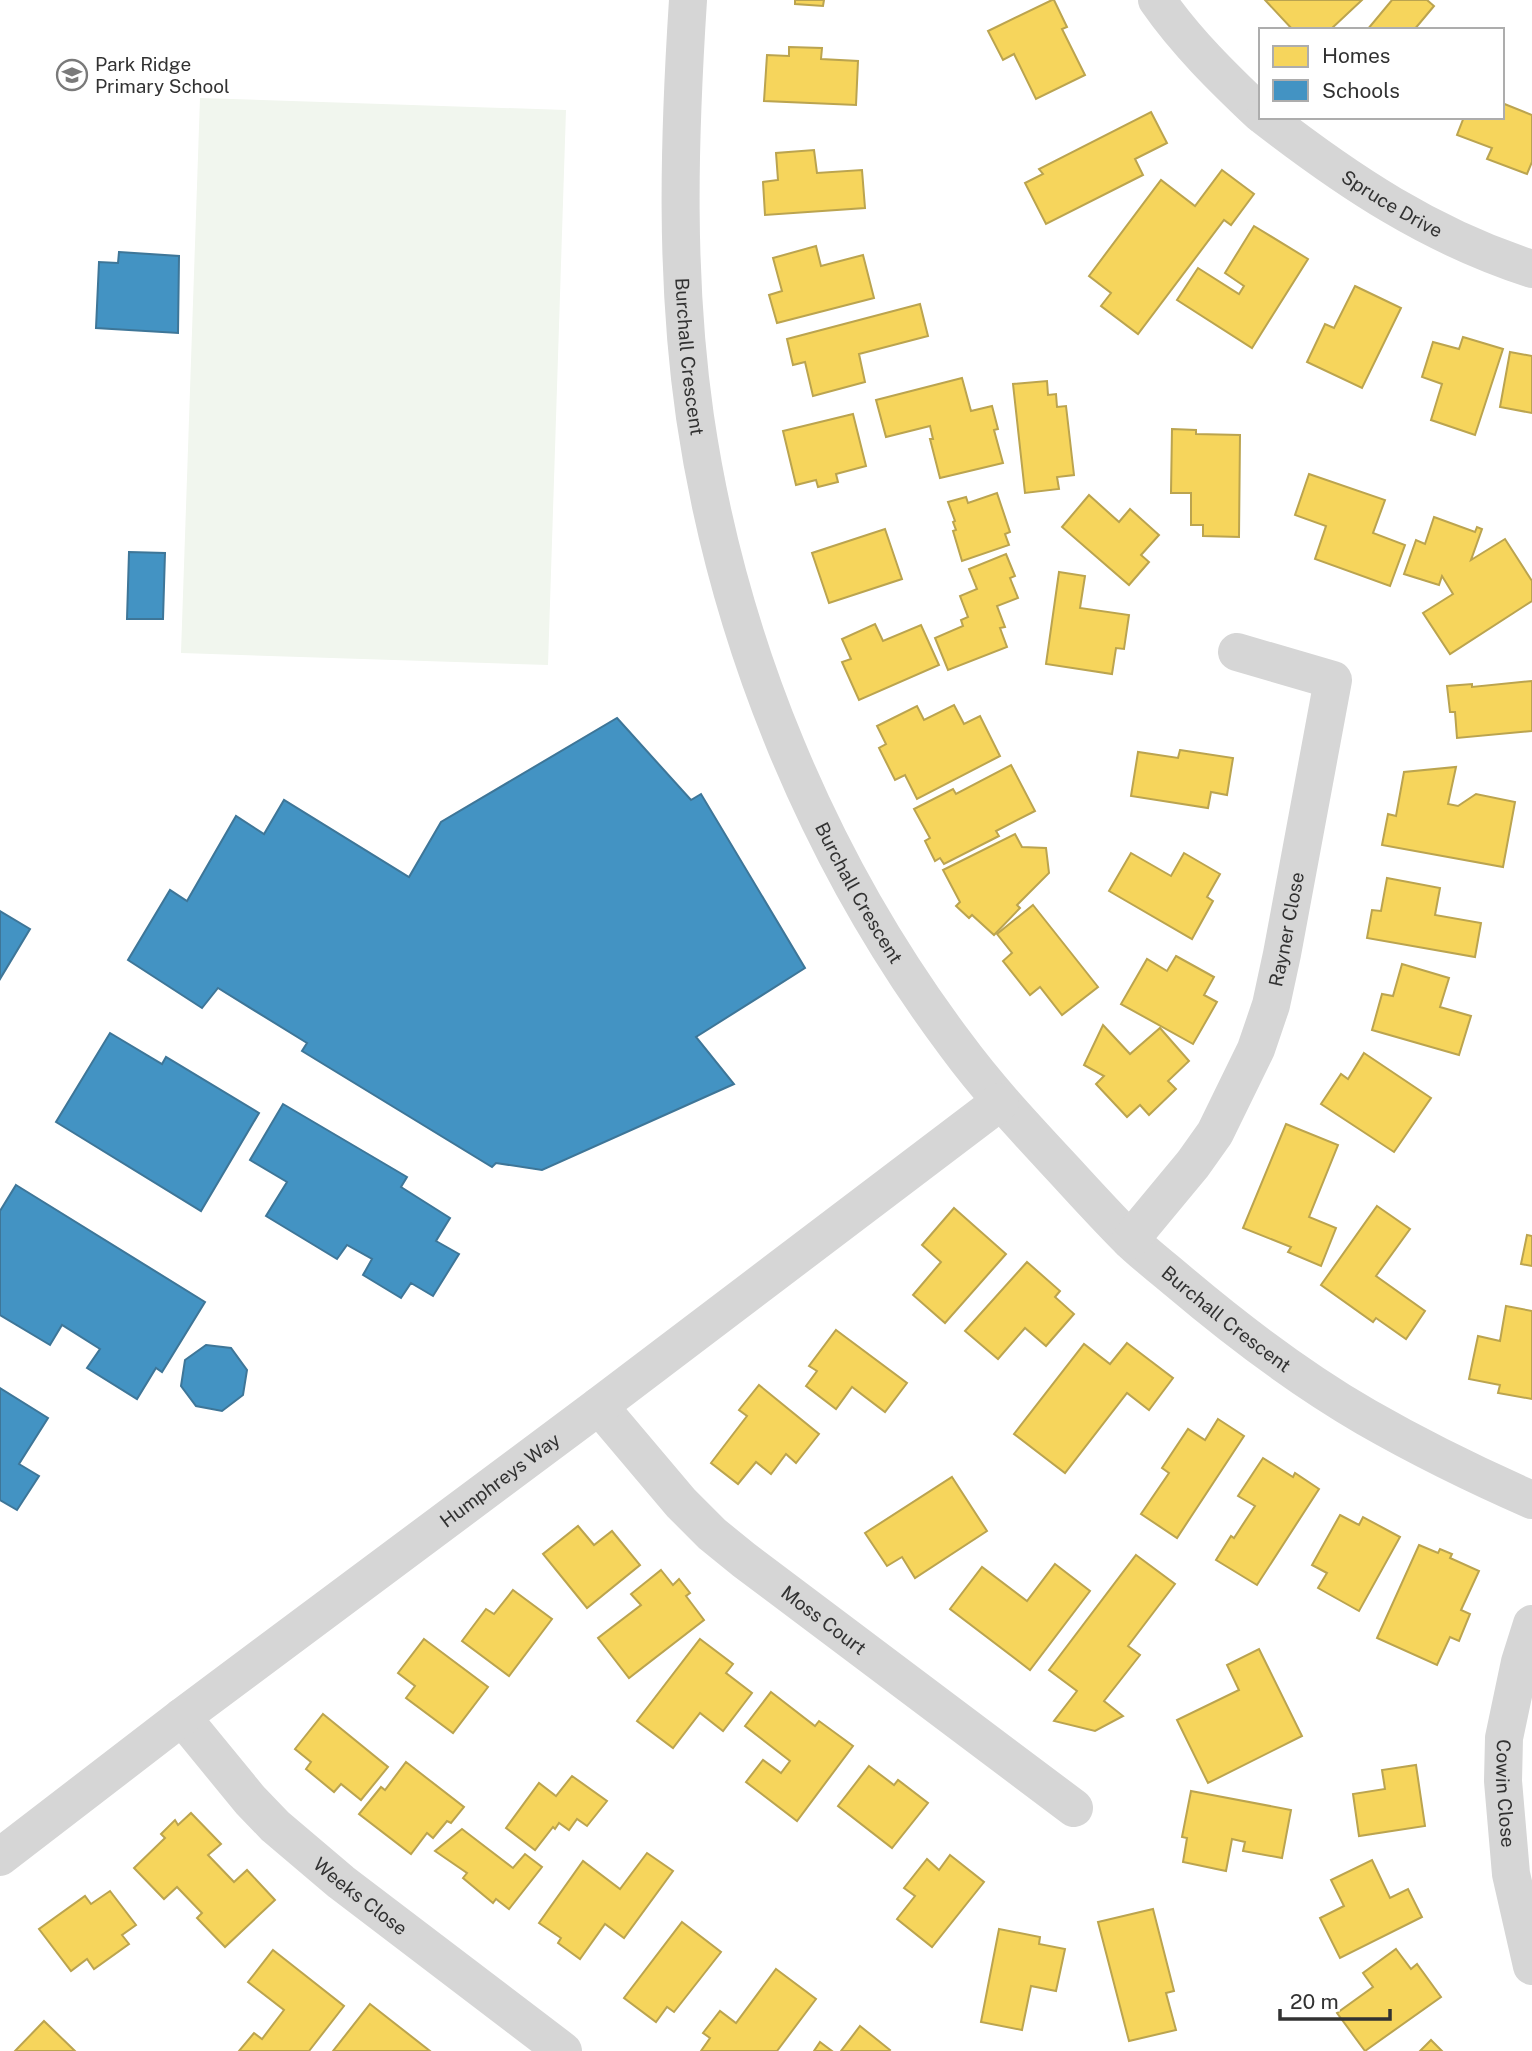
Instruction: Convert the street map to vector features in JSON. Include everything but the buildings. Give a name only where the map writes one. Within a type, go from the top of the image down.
[{"type":"street","name":"Burchall Crescent","points":[[688,0],[679,200],[681,273],[695,416],[713,514],[747,637],[778,725],[849,879],[927,1006],[1000,1101],[1130,1240],[1246,1336],[1344,1403],[1462,1469],[1532,1500]]},
{"type":"street","name":"Spruce Drive","points":[[1157,0],[1215,68],[1259,112]]},
{"type":"street","name":"Spruce Drive","points":[[1267,119],[1345,177],[1394,209],[1482,251],[1532,269]]},
{"type":"street","name":"Rayner Close","points":[[1130,1240],[1215,1133],[1256,1049],[1271,1006],[1282,954],[1333,680],[1237,652]]},
{"type":"street","name":"Humphreys Way","points":[[0,1857],[1000,1101]]},
{"type":"street","name":"Moss Court","points":[[599,1406],[681,1503],[712,1534],[1074,1808]]},
{"type":"street","name":"Cowin Close","points":[[1532,1624],[1520,1662],[1504,1738],[1503,1781],[1511,1874],[1532,1966]]},
{"type":"street","name":"Weeks Close","points":[[182,1717],[250,1800],[275,1826],[341,1882],[563,2051]]},
{"type":"shaded area","points":[[200,98],[566,110],[548,665],[181,653]]},
{"type":"place","name":"Park Ridge Primary School","points":[[72,75]]}]
